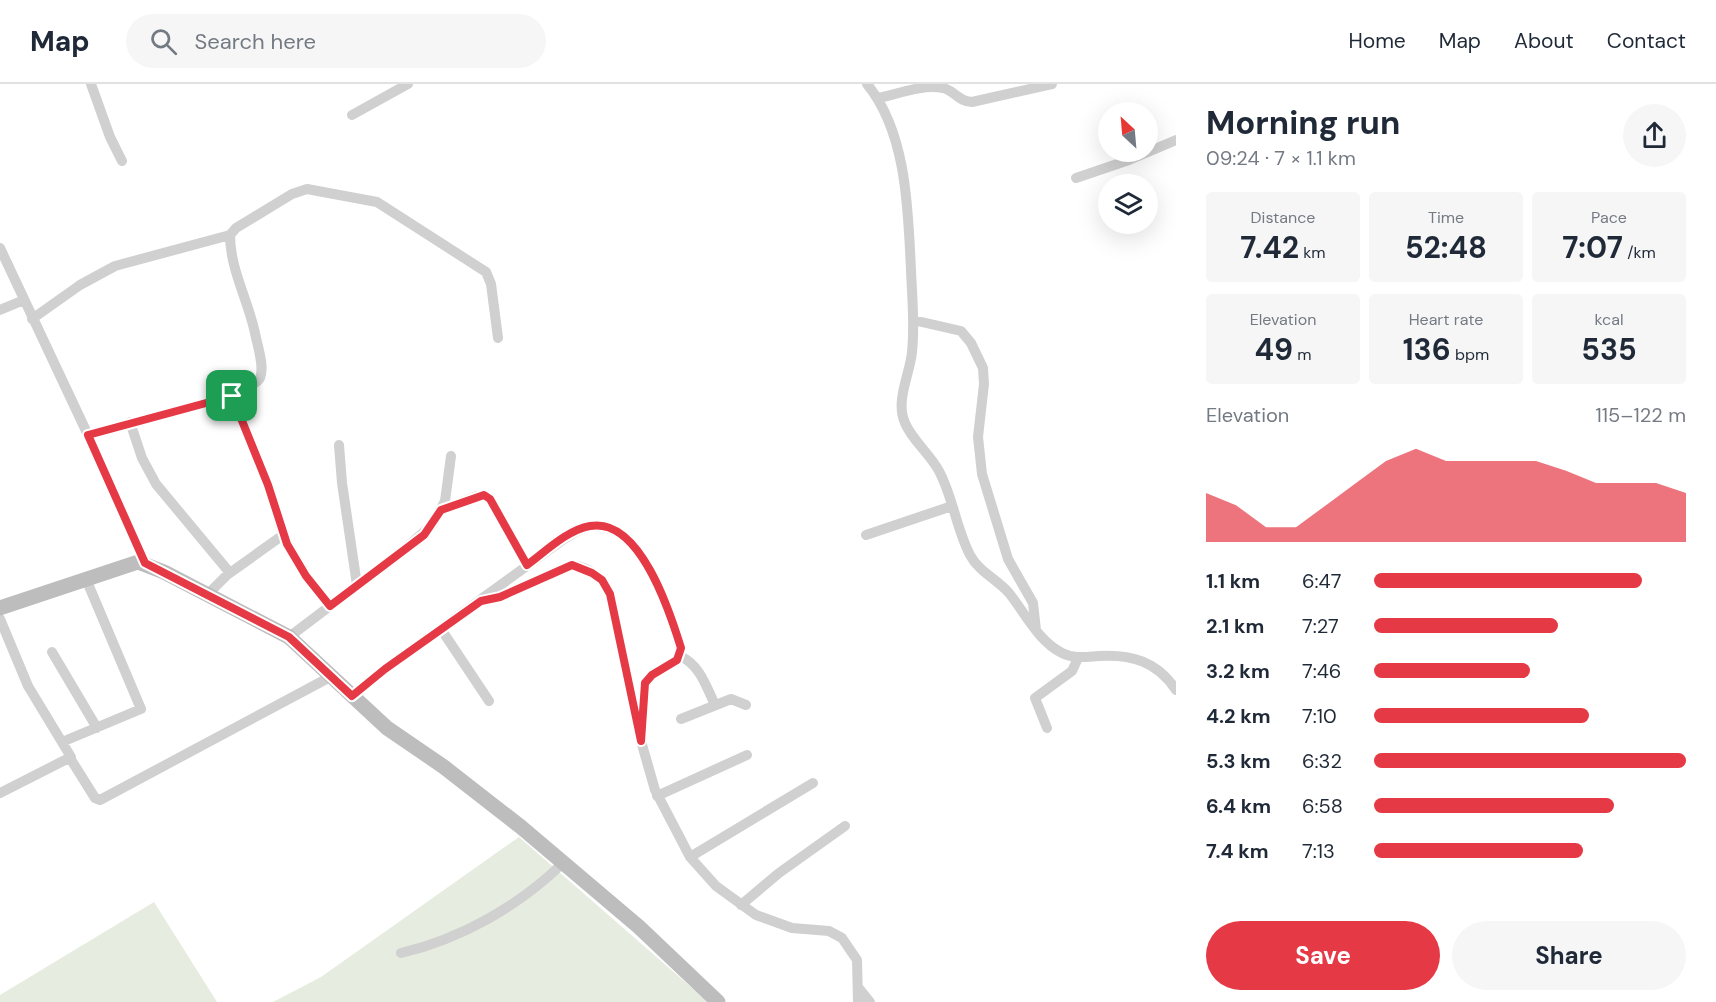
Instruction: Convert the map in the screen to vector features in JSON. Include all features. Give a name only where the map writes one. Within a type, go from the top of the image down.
[{"type":"street","points":[[91,84],[110,137],[122,161]]},
{"type":"street","points":[[352,116],[408,84]]},
{"type":"street","points":[[867,84],[878,98],[887,118],[907,191],[913,320],[912,353],[902,401],[904,421],[937,468],[960,532],[974,561],[1008,592],[1036,630],[1053,648],[1078,658],[1133,657],[1147,662],[1160,671],[1176,690]]},
{"type":"street","points":[[878,98],[925,88],[944,88],[964,102],[972,102],[1052,84]]},
{"type":"street","points":[[1076,178],[1129,160],[1176,140]]},
{"type":"street","points":[[32,319],[80,285],[115,266],[230,236],[236,228],[280,200],[307,189],[377,202],[486,272],[498,338]]},
{"type":"street","points":[[88,435],[232,396],[256,383],[261,372],[255,334],[236,270],[230,236]]},
{"type":"street","points":[[0,248],[145,563]]},
{"type":"street","points":[[0,310],[24,300]]},
{"type":"street","points":[[913,320],[961,331],[983,368],[984,384],[978,437],[982,474],[1008,560],[1033,603],[1036,630]]},
{"type":"street","points":[[232,396],[268,485],[283,535],[306,576],[330,606]]},
{"type":"street","points":[[130,422],[142,458],[156,484],[230,573]]},
{"type":"street","points":[[339,445],[357,585]]},
{"type":"street","points":[[289,637],[424,535],[441,510],[447,494],[451,456]]},
{"type":"street","points":[[441,510],[477,496],[488,497],[527,565]]},
{"type":"street","points":[[866,535],[952,506]]},
{"type":"street","points":[[352,696],[564,538],[585,527],[596,526],[623,537],[646,562],[681,648],[680,656],[645,683],[641,741]]},
{"type":"street","points":[[207,596],[230,573],[283,535]]},
{"type":"street","points":[[0,608],[132,562],[145,563],[289,637],[387,728],[444,767],[639,927],[718,1002]]},
{"type":"street","points":[[481,601],[500,597],[572,565],[584,568],[602,580],[610,594],[641,741],[657,796],[690,856],[716,886],[756,915],[792,928],[829,931],[842,938],[856,955],[858,1002]]},
{"type":"street","points":[[62,742],[141,709],[86,579]]},
{"type":"street","points":[[0,619],[28,686],[70,758],[96,798],[100,800],[332,676]]},
{"type":"street","points":[[441,629],[489,701]]},
{"type":"street","points":[[52,652],[97,728]]},
{"type":"street","points":[[680,656],[690,660],[697,668],[714,705]]},
{"type":"street","points":[[1047,728],[1035,698],[1072,671],[1078,658]]},
{"type":"street","points":[[681,719],[731,699],[746,705]]},
{"type":"street","points":[[657,796],[747,755]]},
{"type":"street","points":[[0,793],[70,758]]},
{"type":"street","points":[[690,856],[813,783]]},
{"type":"street","points":[[741,905],[779,873],[845,826]]},
{"type":"street","points":[[401,953],[426,947],[508,908],[536,889],[563,863]]},
{"type":"street","points":[[858,987],[870,1002]]},
{"type":"shaded area","points":[[519,837],[708,1002],[273,1002],[321,977]]},
{"type":"shaded area","points":[[154,902],[217,1002],[0,1002],[0,995]]},
{"type":"route","points":[[232,396],[268,485],[287,544],[306,576],[330,606],[424,535],[434,524],[441,510],[477,496],[484,495],[490,499],[527,565],[564,538],[585,527],[605,528],[630,542],[646,562],[664,601],[681,648],[680,656],[673,664],[652,675],[645,683],[642,693],[641,741],[610,594],[602,580],[584,568],[572,565],[565,567],[500,597],[481,601],[385,669],[352,696],[303,647],[289,637],[145,563],[88,435],[232,396]]}]
